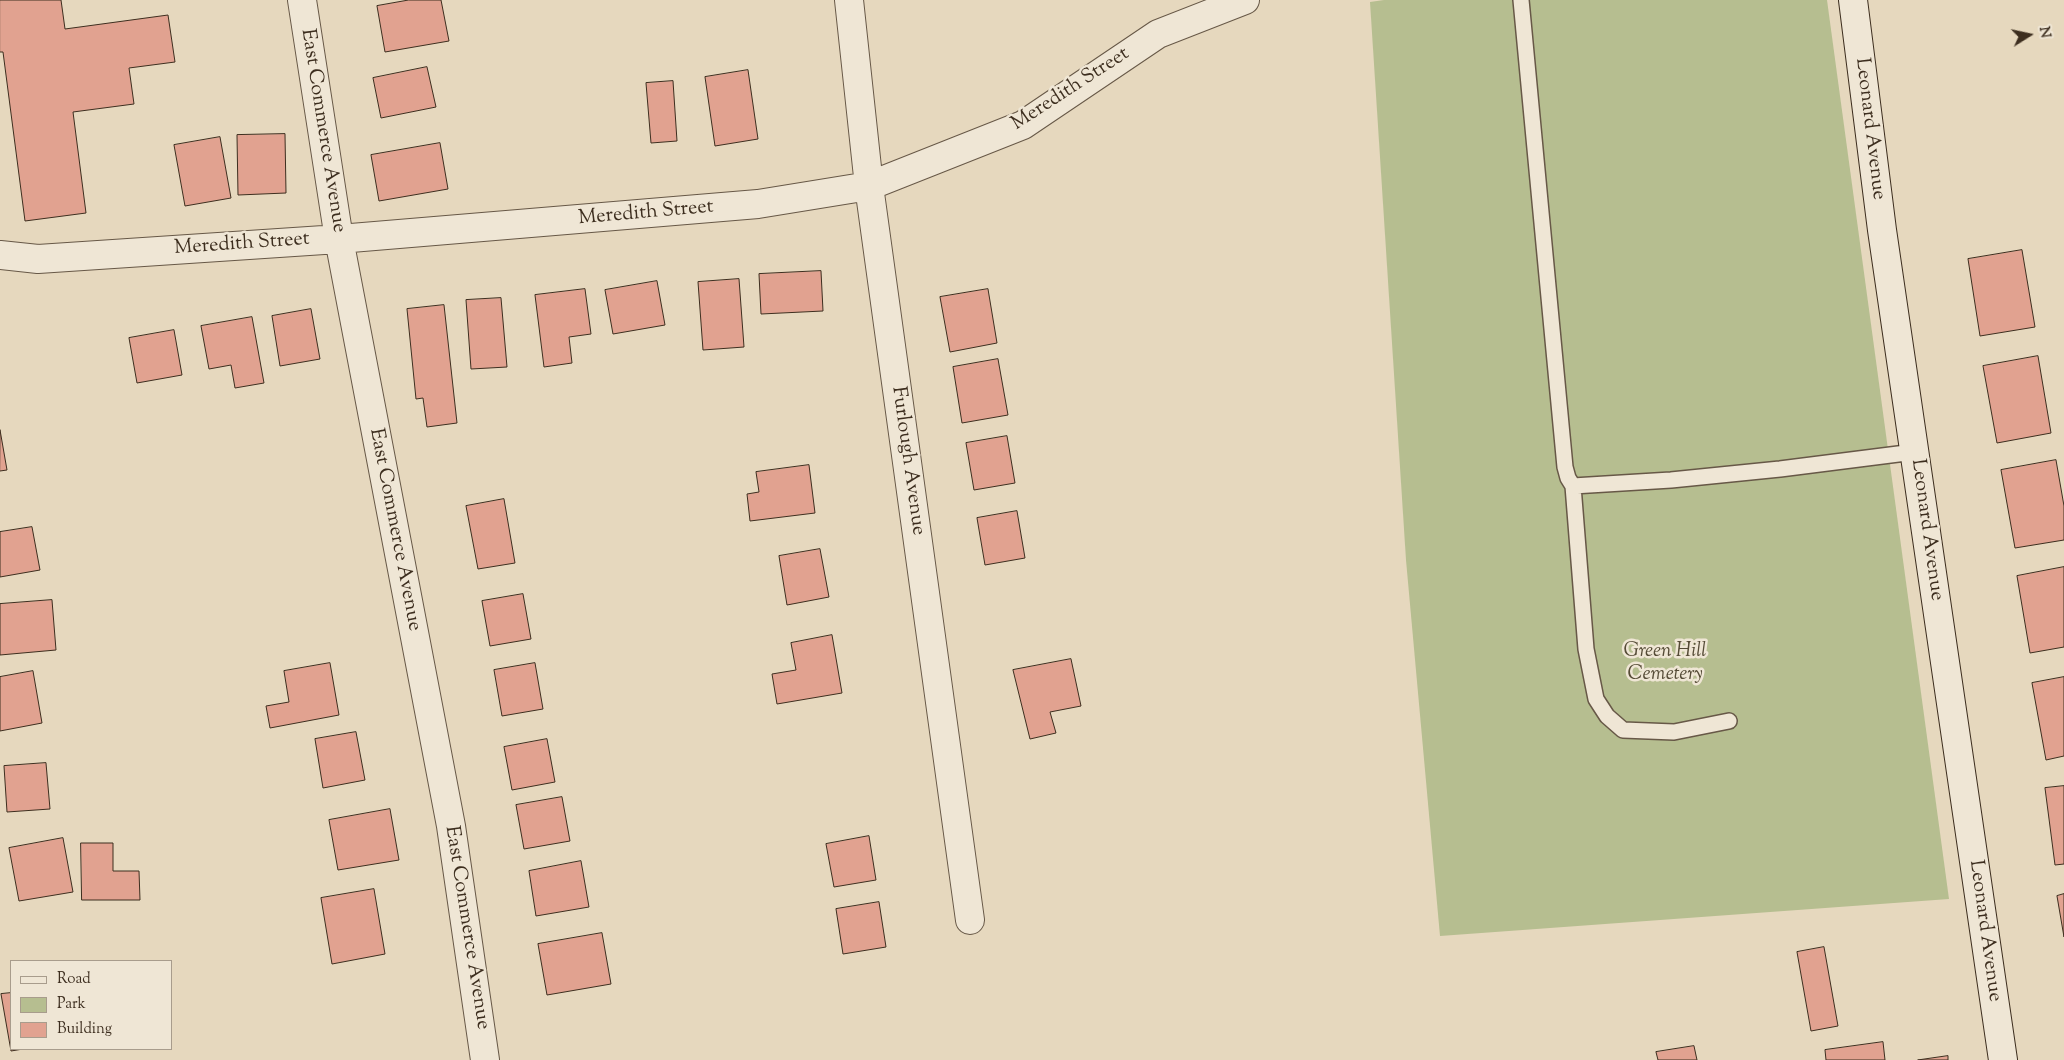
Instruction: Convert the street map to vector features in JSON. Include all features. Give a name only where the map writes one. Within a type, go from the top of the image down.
[{"type":"street","name":"East Commerce Avenue","points":[[302,0],[339,239],[451,826],[485,1060]]},
{"type":"street","name":"Furlough Avenue","points":[[849,0],[869,186],[970,920]]},
{"type":"street","name":"Meredith Street","points":[[0,255],[38,260],[339,239],[758,204],[869,186],[1023,125],[1158,34],[1246,0]]},
{"type":"street","name":"Leonard Avenue","points":[[1853,0],[1882,230],[2003,1060]]},
{"type":"lane","points":[[1521,0],[1565,467],[1568,478],[1573,486],[1586,649],[1596,699],[1607,716],[1623,730],[1674,732],[1729,721]]},
{"type":"lane","points":[[1573,486],[1671,480],[1780,470],[1914,452]]},
{"type":"green space","name":"Green Hill Cemetery","points":[[1384,0],[1827,0],[1949,899],[1440,936],[1406,560],[1370,2]]},
{"type":"building","points":[[0,0],[61,0],[65,29],[168,15],[175,62],[129,68],[134,104],[73,112],[86,213],[25,221],[3,52],[0,52]]},
{"type":"building","points":[[409,0],[441,0],[449,41],[385,52],[377,6]]},
{"type":"building","points":[[427,67],[436,107],[381,118],[373,78]]},
{"type":"building","points":[[748,70],[758,139],[715,146],[705,77]]},
{"type":"building","points":[[673,81],[677,141],[651,143],[646,83]]},
{"type":"building","points":[[285,134],[286,193],[238,195],[237,135]]},
{"type":"building","points":[[220,137],[231,198],[185,206],[174,145]]},
{"type":"building","points":[[440,143],[448,189],[379,201],[371,155]]},
{"type":"building","points":[[2022,250],[2035,327],[1980,336],[1968,259]]},
{"type":"building","points":[[821,271],[823,311],[761,314],[759,274]]},
{"type":"building","points":[[739,279],[744,347],[703,350],[698,282]]},
{"type":"building","points":[[657,281],[665,325],[613,334],[605,290]]},
{"type":"building","points":[[585,289],[591,334],[569,337],[572,363],[544,367],[535,295]]},
{"type":"building","points":[[988,289],[997,343],[950,352],[940,297]]},
{"type":"building","points":[[501,298],[507,367],[471,369],[466,300]]},
{"type":"building","points":[[444,305],[457,423],[427,427],[423,398],[416,399],[407,309]]},
{"type":"building","points":[[311,309],[320,359],[280,366],[272,316]]},
{"type":"building","points":[[252,317],[264,383],[235,388],[231,365],[209,369],[201,326]]},
{"type":"building","points":[[174,330],[182,375],[137,383],[129,338]]},
{"type":"building","points":[[2038,356],[2051,433],[1997,443],[1983,366]]},
{"type":"building","points":[[998,359],[1008,415],[962,423],[953,367]]},
{"type":"building","points":[[0,430],[7,470],[0,471]]},
{"type":"building","points":[[1007,436],[1015,483],[974,490],[966,443]]},
{"type":"building","points":[[2056,460],[2064,506],[2064,540],[2015,548],[2001,470]]},
{"type":"building","points":[[809,465],[815,513],[750,521],[747,494],[759,492],[756,472]]},
{"type":"building","points":[[504,499],[515,563],[478,569],[466,506]]},
{"type":"building","points":[[1017,511],[1025,558],[985,565],[977,518]]},
{"type":"building","points":[[32,527],[40,570],[0,577],[0,532]]},
{"type":"building","points":[[820,549],[829,597],[787,605],[779,556]]},
{"type":"building","points":[[2064,567],[2064,647],[2030,653],[2017,576]]},
{"type":"building","points":[[523,594],[531,639],[490,646],[482,601]]},
{"type":"building","points":[[52,600],[56,650],[0,655],[0,604]]},
{"type":"building","points":[[832,635],[842,693],[777,704],[772,674],[796,670],[791,643]]},
{"type":"building","points":[[1071,659],[1081,706],[1050,712],[1056,733],[1030,739],[1013,670]]},
{"type":"building","points":[[330,663],[339,715],[270,728],[266,706],[289,702],[284,671]]},
{"type":"building","points":[[535,663],[543,709],[502,716],[494,670]]},
{"type":"building","points":[[33,671],[42,723],[0,731],[0,677]]},
{"type":"building","points":[[2064,677],[2064,756],[2046,760],[2032,683]]},
{"type":"building","points":[[356,732],[365,780],[323,788],[315,739]]},
{"type":"building","points":[[547,739],[555,782],[512,790],[504,747]]},
{"type":"building","points":[[46,763],[50,809],[7,812],[4,766]]},
{"type":"building","points":[[2064,786],[2064,864],[2055,865],[2045,788]]},
{"type":"building","points":[[562,797],[570,841],[524,849],[516,805]]},
{"type":"building","points":[[390,809],[399,860],[338,870],[329,820]]},
{"type":"building","points":[[869,836],[876,880],[834,887],[826,844]]},
{"type":"building","points":[[63,838],[73,892],[19,901],[9,848]]},
{"type":"building","points":[[81,843],[113,843],[113,871],[139,871],[140,900],[82,900]]},
{"type":"building","points":[[581,861],[589,907],[536,916],[529,871]]},
{"type":"building","points":[[374,889],[385,954],[332,964],[321,898]]},
{"type":"building","points":[[2064,894],[2064,937],[2057,896]]},
{"type":"building","points":[[879,902],[886,947],[843,954],[836,909]]},
{"type":"building","points":[[602,933],[611,984],[547,995],[538,944]]},
{"type":"building","points":[[1824,947],[1838,1026],[1811,1031],[1797,952]]},
{"type":"building","points":[[10,993],[10,1045],[1,994]]},
{"type":"building","points":[[1883,1042],[1885,1060],[1826,1060],[1825,1050]]},
{"type":"building","points":[[1694,1046],[1697,1060],[1658,1060],[1656,1052]]},
{"type":"building","points":[[1948,1056],[1948,1060],[1918,1060]]}]
